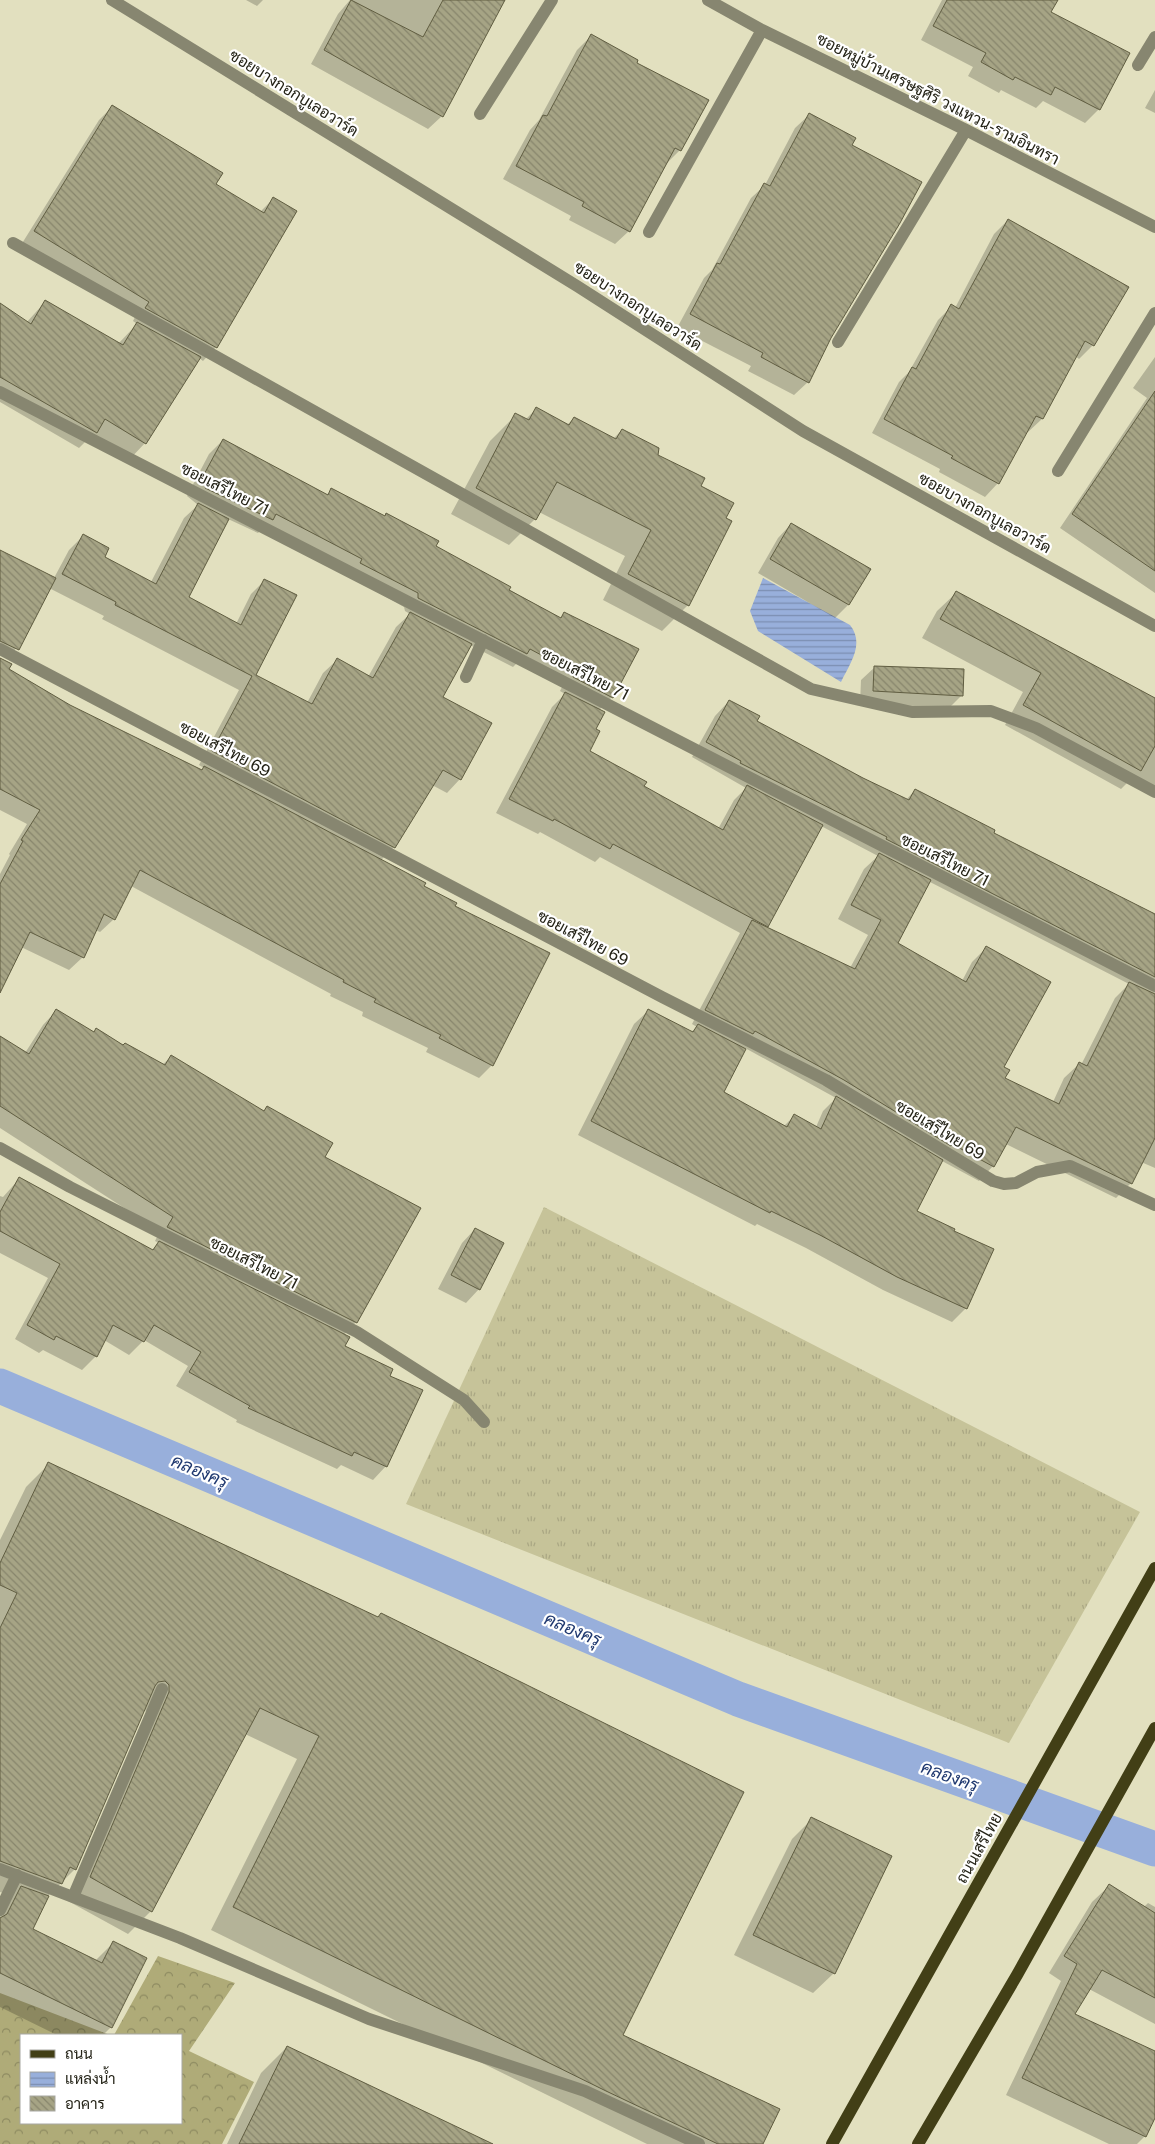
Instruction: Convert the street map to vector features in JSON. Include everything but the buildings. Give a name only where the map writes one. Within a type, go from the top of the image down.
[{"type":"main road","name":"ถนนเสรีไทย","points":[[832,2144],[1155,1568]]},
{"type":"main road","points":[[918,2144],[1017,1975],[1155,1728]]},
{"type":"street","name":"ซอยบางกอกบูเลอวาร์ด","points":[[112,0],[577,286],[803,431],[1155,626]]},
{"type":"street","points":[[480,114],[552,0]]},
{"type":"street","name":"ซอยหมู่บ้านเศรษฐศิริ วงแหวน-รามอินทรา","points":[[708,0],[762,30],[966,130],[1155,227]]},
{"type":"street","points":[[649,232],[762,30]]},
{"type":"street","points":[[1138,65],[1155,36]]},
{"type":"street","points":[[838,342],[966,130]]},
{"type":"street","points":[[13,243],[811,689],[912,712],[991,711],[1036,728],[1155,792]]},
{"type":"street","points":[[1058,471],[1155,312]]},
{"type":"street","name":"ซอยเสรีไทย 71","points":[[0,392],[1155,986]]},
{"type":"street","points":[[466,678],[483,640]]},
{"type":"street","name":"ซอยเสรีไทย 69","points":[[0,649],[662,998],[826,1080],[992,1181],[1004,1184],[1016,1183],[1037,1172],[1070,1166],[1155,1205]]},
{"type":"street","name":"ซอยเสรีไทย 71","points":[[0,1148],[88,1196],[357,1332],[464,1400],[484,1422]]},
{"type":"street","points":[[73,1897],[162,1689]]},
{"type":"street","points":[[0,1869],[180,1938],[368,2018],[585,2091],[698,2144]]},
{"type":"street","points":[[0,1910],[17,1875]]},
{"type":"green space","points":[[544,1207],[1140,1512],[1009,1743],[406,1504]]},
{"type":"green space","points":[[158,1956],[235,1983],[189,2051],[254,2082],[222,2144],[0,2144],[0,1993],[107,2034],[20,2034],[20,2124],[182,2124],[182,2034],[115,2034]]},
{"type":"water","points":[[763,578],[850,625],[856,639],[856,646],[852,661],[841,682],[758,631],[750,611]]},
{"type":"waterway","name":"คลองครุ","points":[[0,1386],[738,1699],[1155,1849]]}]
